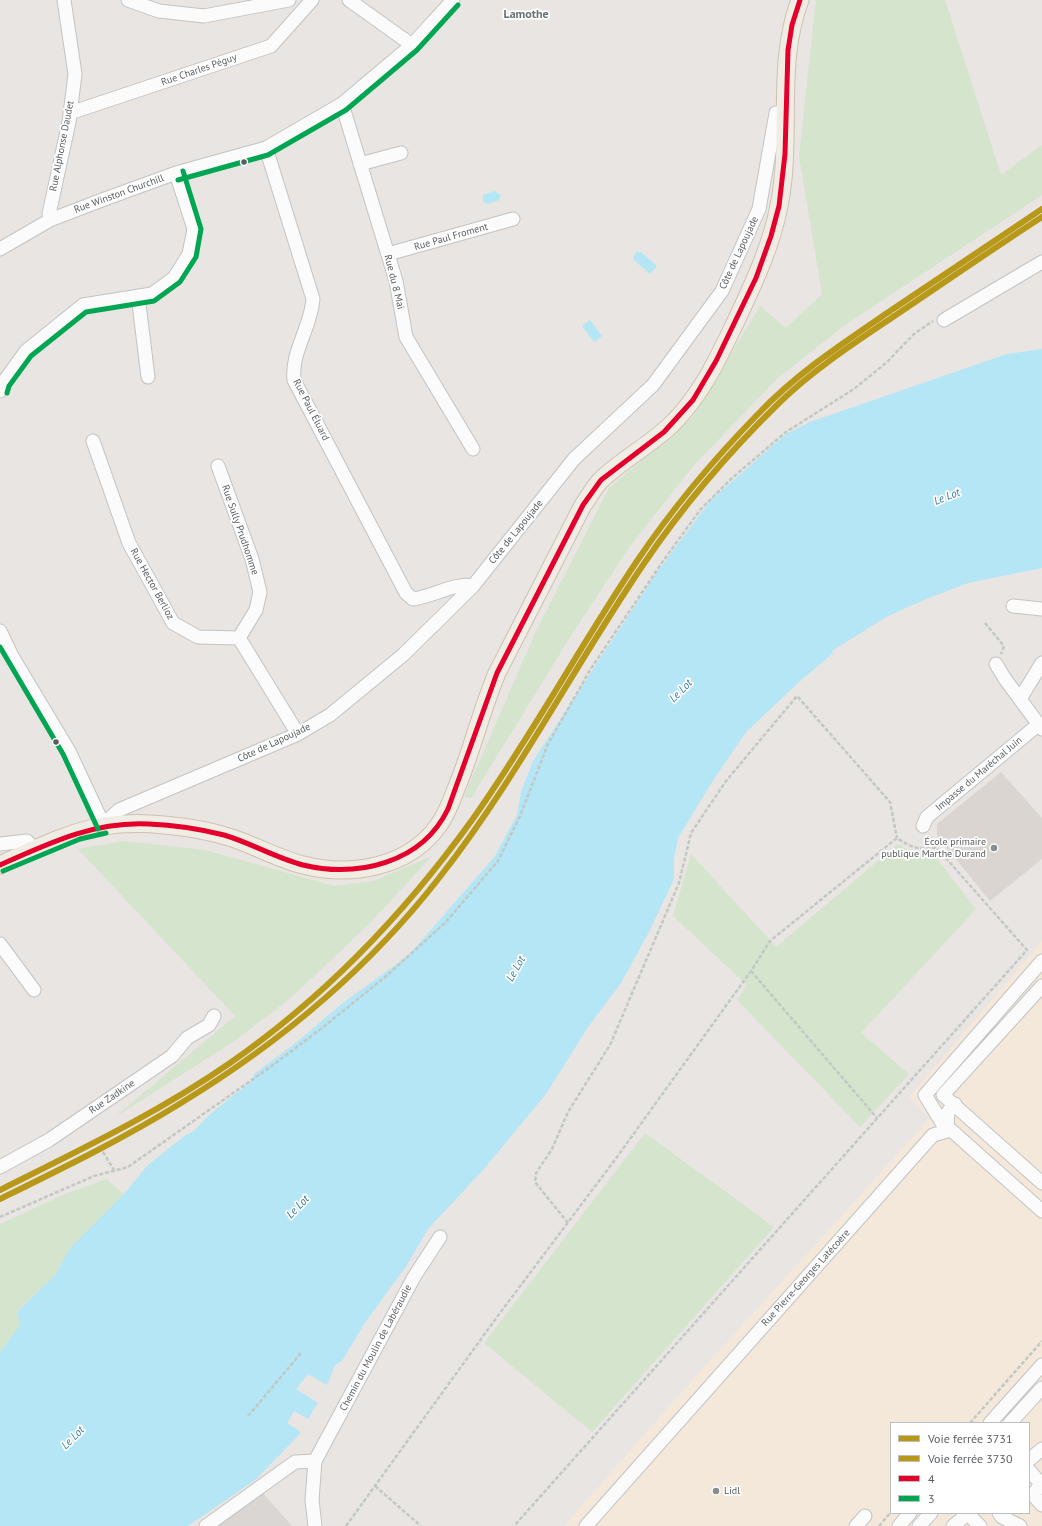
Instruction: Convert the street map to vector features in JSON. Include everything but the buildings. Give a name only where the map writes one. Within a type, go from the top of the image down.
[{"type":"main road","points":[[0,865],[78,832],[104,826],[163,825],[199,831],[231,838],[303,865],[344,871],[373,868],[396,860],[422,844],[438,826],[453,797],[467,764],[486,700],[497,673],[583,505],[600,481],[671,425],[685,410],[710,376],[763,263],[774,230],[785,172],[787,57],[792,21],[800,0]]},
{"type":"street","name":"Rue Alphonse Daudet","points":[[50,220],[48,214],[70,113],[75,74],[64,0]]},
{"type":"street","points":[[128,0],[159,11],[204,16],[289,0]]},
{"type":"street","name":"Rue Charles Péguy","points":[[70,113],[271,46],[312,0]]},
{"type":"street","points":[[349,0],[412,45]]},
{"type":"street","name":"Rue Winston Churchill","points":[[0,249],[50,220],[176,174],[266,148],[342,104],[412,45],[453,0]]},
{"type":"street","name":"Rue du 8 Mai","points":[[342,104],[396,281],[406,337],[472,449]]},
{"type":"street","name":"Côte de Lapoujade","points":[[104,826],[119,810],[298,734],[330,715],[403,655],[473,586],[574,459],[652,385],[722,291],[759,209],[776,113],[786,112]]},
{"type":"street","name":"Rue Paul Éluard","points":[[266,148],[313,299],[312,313],[296,354],[293,367],[294,380],[406,593],[413,599],[424,598],[465,584],[473,586]]},
{"type":"street","points":[[360,164],[401,153]]},
{"type":"street","points":[[0,391],[3,383],[26,351],[83,305],[152,294],[174,278],[188,254],[194,229],[176,174]]},
{"type":"street","name":"Rue Paul Froment","points":[[388,254],[513,219]]},
{"type":"street","points":[[944,320],[1042,262]]},
{"type":"street","points":[[138,296],[148,377]]},
{"type":"street","name":"Rue Hector Berlioz","points":[[93,441],[129,543],[173,623],[198,637],[239,638]]},
{"type":"street","name":"Rue Sully Prudhomme","points":[[218,466],[252,559],[260,592],[256,610],[239,638]]},
{"type":"street","points":[[1014,606],[1042,609]]},
{"type":"street","points":[[0,631],[12,656],[69,751],[104,826]]},
{"type":"street","points":[[239,638],[298,734]]},
{"type":"street","points":[[1020,699],[1042,663]]},
{"type":"street","points":[[996,664],[1040,727]]},
{"type":"street","name":"Impasse du Maréchal Juin","points":[[923,826],[927,817],[1040,727]]},
{"type":"street","points":[[0,844],[27,841],[34,850]]},
{"type":"street","points":[[0,944],[34,990]]},
{"type":"street","points":[[947,1131],[925,1094],[1042,961]]},
{"type":"street","points":[[1042,986],[944,1095],[1042,1183]]},
{"type":"street","name":"Rue Zadkine","points":[[0,1168],[48,1140],[172,1056],[187,1038],[209,1025],[214,1016]]},
{"type":"street","points":[[947,1131],[948,1112],[955,1104]]},
{"type":"street","points":[[947,1131],[951,1130],[1042,1211]]},
{"type":"street","name":"Rue Pierre-Georges Latécoère","points":[[586,1526],[933,1135],[947,1131]]},
{"type":"street","name":"Chemin du Moulin de Labéraudie","points":[[315,1526],[312,1500],[315,1460],[414,1277],[440,1237]]},
{"type":"street","points":[[991,1422],[1042,1365]]},
{"type":"street","points":[[1011,1422],[1042,1388]]},
{"type":"street","points":[[1030,1459],[1042,1449]]},
{"type":"street","points":[[206,1526],[296,1462],[315,1460]]},
{"type":"street","points":[[1030,1471],[1041,1483],[1033,1495],[1042,1505]]},
{"type":"street","points":[[899,1526],[909,1514]]},
{"type":"street","points":[[920,1526],[930,1514]]},
{"type":"street","points":[[953,1526],[969,1514],[979,1525]]},
{"type":"street","points":[[1000,1514],[1002,1517],[1020,1526]]},
{"type":"path","points":[[0,1217],[94,1176],[128,1167],[255,1078],[322,1028],[384,978],[445,923],[498,861],[520,816],[548,744],[590,670],[661,564],[700,510],[732,478],[786,432],[854,389],[887,362],[914,334],[931,322],[944,320]]},
{"type":"path","points":[[986,624],[1004,646],[996,664]]},
{"type":"path","points":[[514,1526],[1027,950],[936,847],[919,848],[908,846],[897,838],[890,802],[797,696],[726,781],[691,833],[679,883],[610,1045],[568,1112],[552,1149],[536,1173],[535,1182],[568,1223]]},
{"type":"path","points":[[346,1526],[751,971],[770,941],[897,838]]},
{"type":"path","points":[[751,971],[877,1118]]},
{"type":"path","points":[[103,1152],[114,1170]]},
{"type":"path","points":[[971,1422],[1042,1341]]},
{"type":"path","points":[[248,1416],[302,1352]]},
{"type":"path","points":[[375,1486],[420,1526]]},
{"type":"path","points":[[879,1526],[890,1513]]},
{"type":"shaded area","name":"École primaire publique Marthe Durand","points":[[1001,772],[1042,818],[1042,859],[990,901],[937,836],[937,824]]},
{"type":"shaded area","points":[[1042,941],[1042,1526],[564,1526],[679,1395],[930,1118],[909,1097]]},
{"type":"shaded area","points":[[262,1492],[292,1526],[216,1526]]},
{"type":"green space","points":[[816,0],[945,0],[1001,175],[1042,145],[1042,195],[845,325],[778,378],[694,465],[630,546],[577,626],[471,798],[464,797],[537,629],[609,488],[693,417],[760,306],[786,328],[822,294],[799,156]]},
{"type":"green space","points":[[124,841],[205,850],[334,886],[374,881],[432,856],[369,924],[292,997],[233,1042],[115,1117],[235,1016],[78,849]]},
{"type":"green space","points":[[898,844],[909,851],[934,855],[976,909],[861,1033],[909,1074],[860,1127],[737,1000],[747,985],[673,916],[691,854],[776,947]]},
{"type":"green space","points":[[645,1133],[774,1227],[592,1432],[484,1343]]},
{"type":"green space","points":[[106,1179],[124,1194],[70,1248],[55,1275],[17,1311],[20,1325],[0,1352],[0,1224],[63,1195]]},
{"type":"water","points":[[495,191],[501,195],[499,200],[488,204],[483,202],[483,195]]},
{"type":"water","points":[[637,251],[639,253],[641,252],[657,266],[650,274],[634,260],[633,257]]},
{"type":"water","points":[[590,320],[602,336],[594,342],[582,326]]},
{"type":"water","name":"Le Lot","points":[[1042,349],[1042,568],[968,583],[926,599],[886,617],[832,651],[833,653],[798,683],[746,732],[712,782],[678,838],[674,858],[674,879],[650,930],[621,983],[588,1027],[546,1094],[483,1170],[428,1229],[407,1265],[364,1324],[342,1361],[335,1365],[327,1385],[308,1374],[296,1389],[318,1403],[308,1419],[294,1411],[287,1423],[301,1432],[297,1437],[255,1480],[188,1526],[0,1526],[0,1352],[20,1325],[17,1312],[55,1275],[70,1248],[124,1194],[147,1166],[183,1137],[195,1130],[208,1116],[254,1079],[254,1074],[297,1042],[344,1002],[409,955],[495,856],[517,815],[521,792],[533,761],[657,572],[711,500],[786,434],[810,422],[1007,354]]},
{"type":"rail line","name":"3731","points":[[0,1190],[117,1131],[203,1081],[265,1037],[331,982],[362,952],[419,888],[472,820],[494,789],[637,561],[679,504],[725,449],[773,399],[821,359],[1042,209]]},
{"type":"rail line","name":"3730","points":[[0,1199],[137,1129],[217,1080],[287,1030],[352,973],[383,943],[412,911],[467,841],[519,763],[617,604],[643,565],[690,501],[724,460],[779,403],[821,367],[866,335],[1042,217]]},
{"type":"transit line","name":"4","points":[[0,865],[54,842],[91,830],[129,824],[149,824],[177,826],[224,835],[303,865],[324,869],[345,869],[366,867],[386,862],[405,854],[422,842],[437,827],[448,809],[497,673],[583,505],[601,480],[664,432],[693,400],[716,361],[756,278],[771,236],[779,206],[785,154],[788,50],[792,25],[800,0]]},
{"type":"transit line","name":"3","points":[[178,180],[268,155],[346,110],[417,50],[458,5]]},
{"type":"transit line","name":"3","points":[[7,393],[9,386],[31,356],[86,312],[154,301],[180,282],[196,257],[201,229],[183,171]]},
{"type":"transit line","name":"3","points":[[0,647],[63,754],[98,829]]},
{"type":"transit line","name":"3","points":[[3,871],[80,839],[106,833]]},
{"type":"place","name":"École primaire publique Marthe Durand","points":[[994,848]]},
{"type":"place","name":"Lidl","points":[[716,1491]]},
{"type":"district","name":"Lamothe","points":[[526,15]]}]
